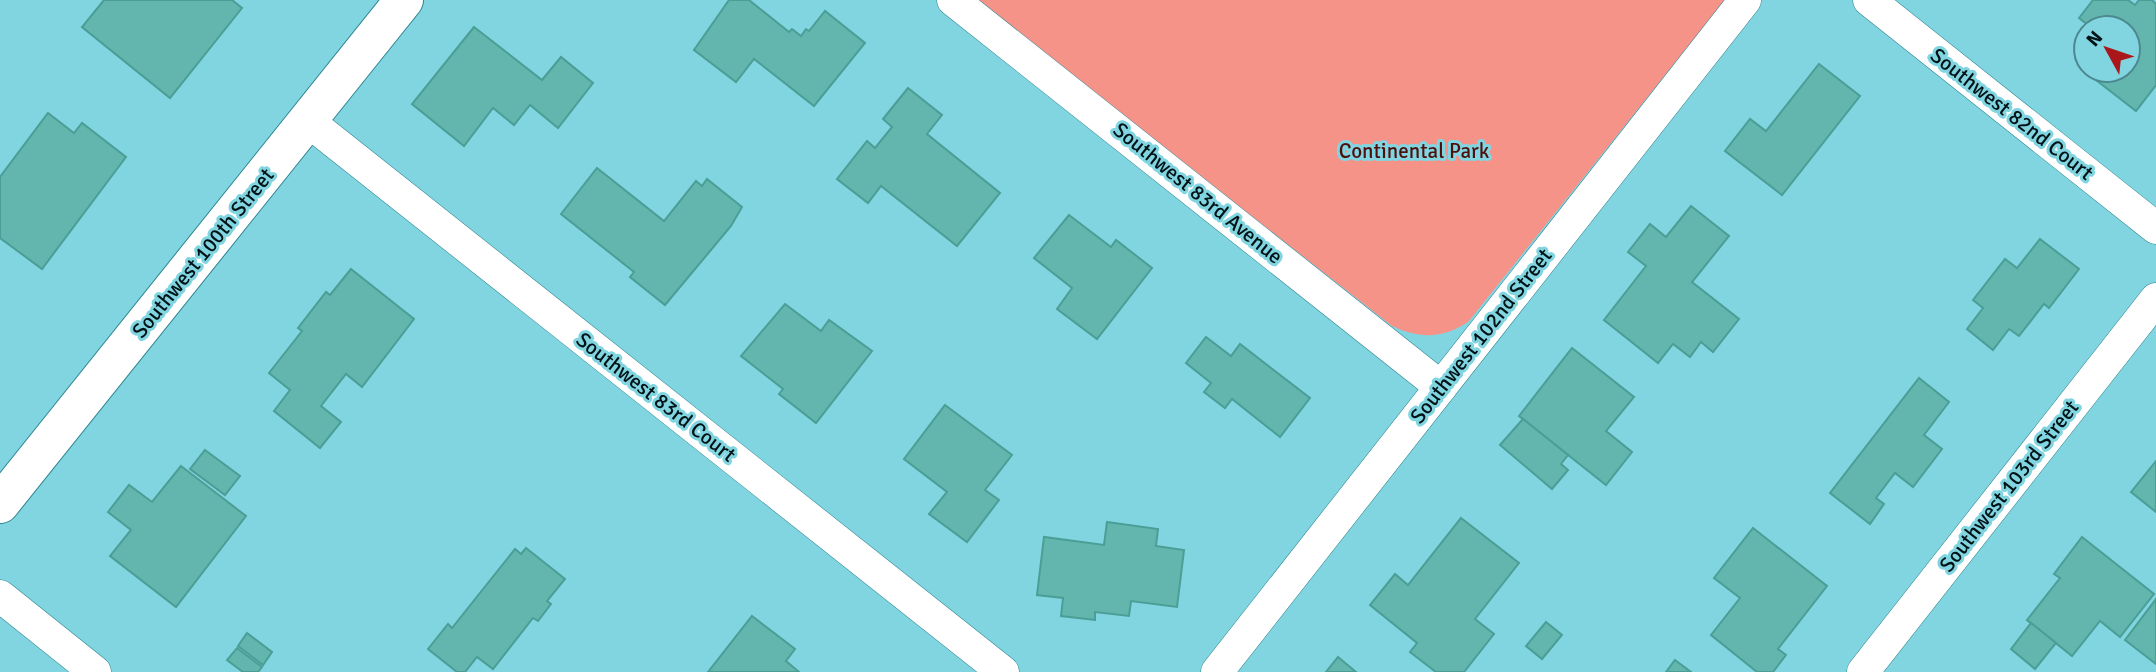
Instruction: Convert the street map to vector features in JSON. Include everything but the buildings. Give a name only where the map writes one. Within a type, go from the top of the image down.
[{"type":"street","name":"Southwest 100th Street","points":[[0,504],[404,0]]},
{"type":"street","name":"Southwest 83rd Avenue","points":[[953,0],[1441,387]]},
{"type":"street","name":"Southwest 102nd Street","points":[[1217,672],[1745,0]]},
{"type":"street","name":"Southwest 82nd Court","points":[[1869,0],[2156,228]]},
{"type":"street","name":"Southwest 83rd Court","points":[[309,121],[1003,672]]},
{"type":"street","name":"Southwest 103rd Street","points":[[1863,672],[2156,299]]},
{"type":"street","points":[[0,596],[95,672]]},
{"type":"green space","name":"Continental Park","points":[[975,0],[1725,0],[1469,321],[1441,334],[1422,335],[1392,326]]}]
